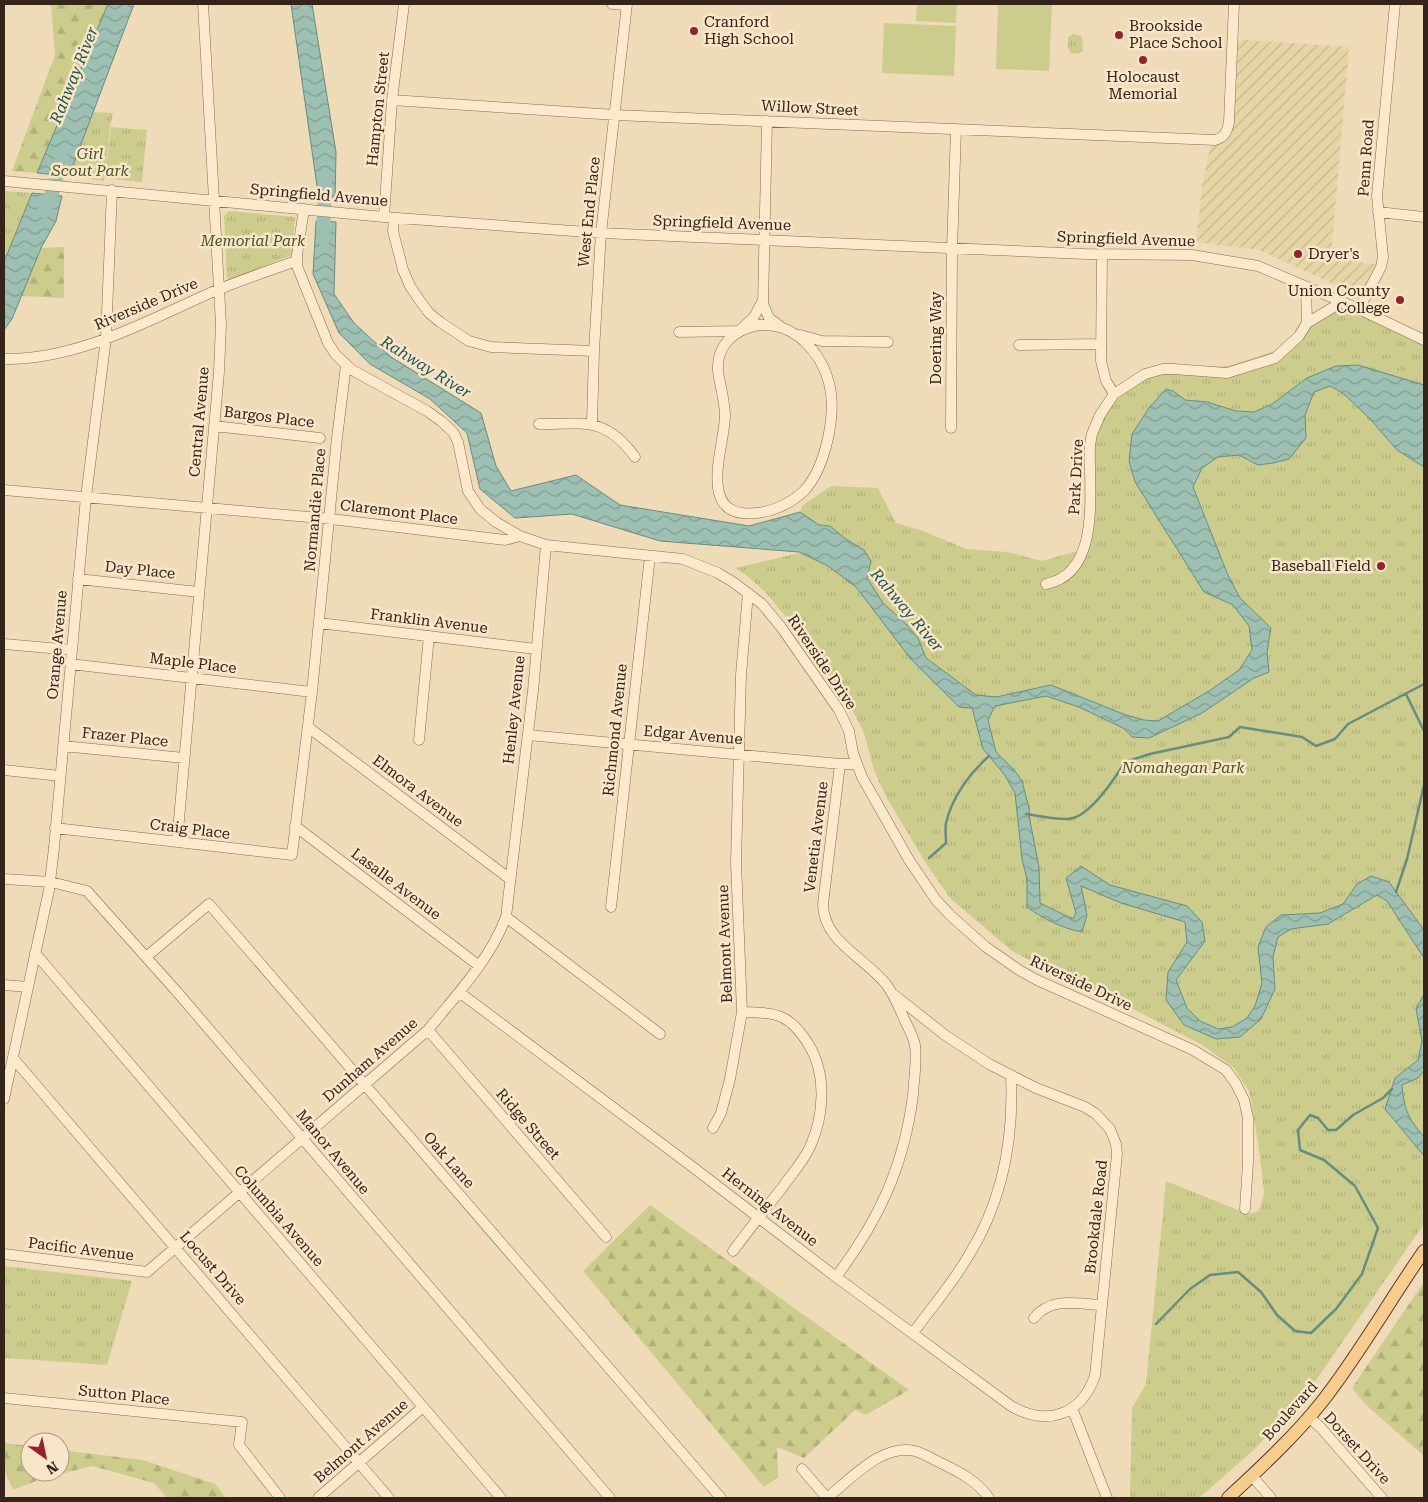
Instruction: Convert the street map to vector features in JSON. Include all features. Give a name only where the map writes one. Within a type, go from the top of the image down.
[{"type":"main road","name":"Boulevard","points":[[1228,1498],[1309,1417],[1343,1374],[1424,1251]]},
{"type":"street","name":"Central Avenue","points":[[177,842],[214,426],[221,324],[203,4]]},
{"type":"street","name":"Hampton Street","points":[[404,4],[392,100],[389,217],[403,270],[410,286],[429,312],[440,322],[469,341],[491,347],[594,351]]},
{"type":"street","points":[[612,4],[626,4]]},
{"type":"street","name":"West End Place","points":[[592,424],[601,233],[626,4]]},
{"type":"street","name":"Willow Street","points":[[392,100],[615,115],[1215,140],[1225,135],[1229,122],[1234,4]]},
{"type":"street","name":"Penn Road","points":[[1359,309],[1382,262],[1383,243],[1377,196],[1395,4]]},
{"type":"street","points":[[763,301],[754,317],[728,340],[722,350],[718,369],[725,414],[724,435],[717,468],[717,485],[721,499],[728,508],[746,514],[770,510],[791,502],[806,488],[816,472],[827,441],[832,401],[827,375],[819,359],[795,334],[773,322],[767,315],[763,301],[767,121]]},
{"type":"street","name":"Doering Way","points":[[951,428],[952,248],[956,130]]},
{"type":"street","name":"Springfield Avenue","points":[[4,181],[304,210],[601,233],[1102,254],[1192,255],[1258,266],[1359,309],[1424,340]]},
{"type":"street","name":"Orange Avenue","points":[[4,1099],[5,1085],[50,882],[86,497],[106,338],[112,190]]},
{"type":"street","points":[[304,210],[296,261],[328,342],[336,355],[346,365]]},
{"type":"street","points":[[1378,212],[1424,217]]},
{"type":"street","points":[[1102,254],[1101,361],[1106,381],[1114,394]]},
{"type":"street","name":"Riverside Drive","points":[[4,359],[44,357],[106,338],[219,289],[296,261]]},
{"type":"street","points":[[1306,287],[1307,323]]},
{"type":"street","name":"Park Drive","points":[[1046,584],[1055,582],[1068,575],[1077,564],[1084,549],[1089,519],[1090,445],[1092,434],[1100,415],[1114,394],[1146,374],[1163,369],[1227,372],[1275,358],[1299,336],[1307,323],[1342,302]]},
{"type":"street","points":[[678,332],[739,331],[759,325],[780,326],[808,338],[822,341],[888,342]]},
{"type":"street","points":[[1019,345],[1101,344]]},
{"type":"street","name":"Riverside Drive","points":[[346,365],[427,412],[447,426],[458,442],[466,484],[476,504],[496,522],[520,536],[546,545],[683,559],[718,573],[762,604],[781,627],[839,710],[849,731],[856,764],[905,853],[936,900],[951,916],[986,947],[1019,970],[1037,980],[1193,1050],[1226,1070],[1240,1092],[1248,1118],[1245,1208]]},
{"type":"street","name":"Normandie Place","points":[[295,826],[312,692],[346,365]]},
{"type":"street","points":[[539,424],[592,424],[618,437],[635,457]]},
{"type":"street","name":"Bargos Place","points":[[214,426],[320,438]]},
{"type":"street","name":"Claremont Place","points":[[4,490],[329,519],[505,540],[520,536]]},
{"type":"street","name":"Henley Avenue","points":[[510,879],[528,735],[546,545]]},
{"type":"street","name":"Richmond Avenue","points":[[611,908],[650,556]]},
{"type":"street","name":"Day Place","points":[[78,579],[199,592]]},
{"type":"street","name":"Belmont Avenue","points":[[713,1128],[721,1113],[730,1079],[742,1012],[736,862],[741,675],[748,593]]},
{"type":"street","name":"Franklin Avenue","points":[[319,623],[536,649]]},
{"type":"street","points":[[420,740],[429,636]]},
{"type":"street","points":[[4,644],[72,650]]},
{"type":"street","name":"Maple Place","points":[[70,664],[312,692]]},
{"type":"street","name":"Elmora Avenue","points":[[308,727],[510,879]]},
{"type":"street","name":"Edgar Avenue","points":[[528,735],[856,764]]},
{"type":"street","name":"Frazer Place","points":[[63,746],[184,758]]},
{"type":"street","name":"Venetia Avenue","points":[[840,764],[823,913],[824,921],[836,939],[865,963],[893,994]]},
{"type":"street","points":[[4,770],[60,776]]},
{"type":"street","name":"Craig Place","points":[[56,828],[292,855],[295,826]]},
{"type":"street","name":"Lasalle Avenue","points":[[295,826],[478,965]]},
{"type":"street","name":"Manor Avenue","points":[[4,879],[50,882],[88,891],[610,1498]]},
{"type":"street","name":"Dunham Avenue","points":[[175,1247],[428,1030],[459,992],[498,937],[506,917],[510,879]]},
{"type":"street","name":"Oak Lane","points":[[146,957],[209,904],[721,1498]]},
{"type":"street","points":[[506,917],[660,1034]]},
{"type":"street","name":"Columbia Avenue","points":[[35,953],[501,1498]]},
{"type":"street","points":[[4,985],[28,987]]},
{"type":"street","name":"Herning Avenue","points":[[459,992],[836,1277],[1021,1412],[1048,1416],[1059,1414],[1072,1408]]},
{"type":"street","points":[[836,1277],[858,1248],[876,1217],[896,1168],[910,1116],[914,1081],[915,1045],[893,994]]},
{"type":"street","name":"Brookdale Road","points":[[893,994],[945,1035],[989,1064],[1036,1088],[1092,1111],[1104,1121],[1113,1134],[1117,1154],[1095,1376],[1086,1395],[1072,1408]]},
{"type":"street","points":[[733,1251],[804,1158],[810,1148],[821,1110],[821,1089],[814,1055],[806,1041],[792,1024],[783,1017],[772,1013],[742,1012]]},
{"type":"street","name":"Ridge Street","points":[[428,1030],[606,1237]]},
{"type":"street","name":"Locust Drive","points":[[12,1058],[389,1498]]},
{"type":"street","points":[[913,1333],[970,1254],[985,1227],[1005,1168],[1010,1138],[1012,1075]]},
{"type":"street","name":"Pacific Avenue","points":[[4,1254],[147,1272],[175,1247]]},
{"type":"street","points":[[1034,1318],[1044,1308],[1057,1303],[1102,1305]]},
{"type":"street","name":"Sutton Place","points":[[4,1398],[242,1422],[239,1445],[280,1498]]},
{"type":"street","name":"Belmont Avenue","points":[[318,1498],[423,1407]]},
{"type":"street","points":[[1072,1408],[1107,1498]]},
{"type":"street","name":"Dorset Drive","points":[[1309,1417],[1321,1428],[1382,1498]]},
{"type":"street","points":[[802,1469],[827,1498],[876,1458],[890,1452],[906,1450],[917,1452],[965,1475],[977,1484],[989,1498]]},
{"type":"street","points":[[1252,1476],[1271,1498]]},
{"type":"shaded area","points":[[1232,39],[1349,47],[1331,258],[1381,265],[1364,298],[1259,250],[1196,242],[1202,186],[1212,138],[1226,133]]},
{"type":"green space","points":[[51,4],[108,4],[37,173],[12,171],[55,55]]},
{"type":"green space","points":[[917,4],[957,4],[956,23],[916,21]]},
{"type":"green space","points":[[998,4],[1052,4],[1049,71],[996,69]]},
{"type":"green space","points":[[884,23],[956,26],[954,76],[882,73]]},
{"type":"green space","points":[[1073,34],[1082,36],[1083,51],[1078,54],[1071,53],[1068,48],[1068,37]]},
{"type":"green space","name":"Girl Scout Park","points":[[93,112],[113,113],[110,126],[105,176],[111,127],[147,130],[142,182],[104,178],[104,181],[69,176]]},
{"type":"green space","points":[[4,191],[32,193],[4,262]]},
{"type":"green space","name":"Memorial Park","points":[[229,211],[295,217],[292,255],[230,280],[227,278],[224,216]]},
{"type":"green space","points":[[64,247],[64,298],[21,296],[41,248]]},
{"type":"green space","name":"Nomahegan Park","points":[[1342,302],[1424,341],[1424,1224],[1312,1386],[1256,1448],[1199,1498],[1130,1498],[1132,1408],[1146,1384],[1166,1181],[1248,1214],[1259,1211],[1264,1193],[1249,1091],[1233,1067],[1202,1045],[1137,1011],[1063,978],[1012,951],[951,899],[927,865],[885,795],[874,770],[864,733],[855,715],[809,646],[768,595],[736,568],[799,553],[800,512],[802,506],[831,486],[878,488],[896,523],[923,531],[967,549],[1007,552],[1042,561],[1084,549],[1096,424],[1128,384],[1174,369],[1228,366],[1281,349],[1307,323]]},
{"type":"green space","points":[[650,1205],[909,1390],[866,1415],[855,1410],[804,1458],[777,1447],[778,1477],[764,1487],[583,1271]]},
{"type":"green space","points":[[4,1266],[132,1281],[107,1365],[4,1358]]},
{"type":"green space","points":[[1424,1282],[1424,1456],[1365,1404],[1352,1388]]},
{"type":"green space","points":[[4,1443],[20,1445],[20,1482],[33,1482],[13,1490],[4,1469]]},
{"type":"green space","points":[[70,1451],[143,1460],[215,1484],[226,1498],[167,1498],[154,1483],[92,1466],[70,1472]]},
{"type":"water","points":[[108,4],[134,4],[69,176],[37,173]]},
{"type":"water","points":[[291,4],[312,4],[336,152],[335,201],[319,200]]},
{"type":"water","points":[[32,193],[62,196],[56,221],[41,248],[12,319],[4,330],[4,262]]},
{"type":"water","points":[[316,221],[336,222],[334,294],[354,323],[391,357],[481,413],[496,466],[511,491],[576,475],[620,505],[749,526],[800,512],[819,525],[830,526],[864,550],[871,561],[867,578],[883,603],[918,638],[926,658],[976,695],[996,697],[1051,685],[1126,715],[1144,720],[1158,721],[1209,691],[1239,670],[1252,650],[1249,626],[1233,605],[1204,592],[1135,482],[1129,461],[1132,434],[1149,408],[1166,389],[1173,391],[1185,400],[1207,402],[1236,411],[1254,412],[1272,404],[1307,378],[1336,366],[1358,365],[1424,385],[1424,467],[1397,450],[1371,420],[1344,394],[1330,386],[1314,392],[1305,415],[1306,438],[1289,459],[1258,465],[1239,455],[1218,457],[1202,468],[1193,487],[1227,573],[1240,598],[1271,628],[1267,652],[1269,672],[1254,678],[1202,713],[1149,738],[1132,737],[1123,728],[1079,707],[1046,696],[995,706],[988,720],[996,752],[1022,781],[1029,808],[1039,867],[1040,903],[1073,919],[1076,913],[1066,878],[1081,866],[1110,885],[1187,906],[1202,922],[1205,941],[1176,980],[1187,1008],[1200,1021],[1218,1029],[1232,1027],[1247,1018],[1255,1006],[1262,983],[1258,947],[1266,927],[1281,915],[1320,913],[1343,904],[1357,884],[1371,876],[1389,882],[1424,930],[1424,958],[1387,901],[1377,895],[1328,924],[1291,929],[1278,937],[1273,957],[1275,989],[1261,1019],[1240,1037],[1216,1039],[1184,1025],[1166,1000],[1168,972],[1187,942],[1185,922],[1121,903],[1081,886],[1087,915],[1082,932],[1053,922],[1027,907],[1027,879],[1022,859],[1015,793],[1004,774],[983,749],[972,708],[959,707],[910,658],[856,587],[828,566],[799,552],[660,541],[572,514],[515,518],[480,489],[467,433],[430,399],[370,364],[339,333],[313,274]]},
{"type":"water","points":[[1424,994],[1424,1071],[1418,1078],[1402,1085],[1408,1113],[1424,1137],[1424,1156],[1385,1109],[1395,1078],[1418,1060],[1422,1041],[1416,1009]]},
{"type":"waterway","name":"Rahway River","points":[[44,211],[52,193],[62,158]]},
{"type":"waterway","name":"Rahway River","points":[[323,239],[325,183]]},
{"type":"waterway","points":[[1026,814],[1059,819],[1077,817],[1085,812],[1101,796],[1125,762],[1150,754],[1229,737],[1240,727],[1302,737],[1316,746],[1335,739],[1348,724],[1424,684]]},
{"type":"waterway","points":[[1406,694],[1424,731]]},
{"type":"waterway","points":[[929,858],[946,843],[946,823],[957,795],[975,770],[989,756]]},
{"type":"waterway","points":[[1396,892],[1407,859],[1424,785]]},
{"type":"waterway","points":[[1156,1324],[1190,1289],[1210,1275],[1238,1272],[1261,1292],[1277,1315],[1295,1331],[1311,1333],[1336,1309],[1362,1274],[1378,1228],[1355,1186],[1324,1160],[1300,1150],[1298,1130],[1310,1115],[1318,1118],[1328,1130],[1336,1130],[1353,1115],[1383,1098],[1392,1089]]},
{"type":"place","name":"Cranford High School","points":[[694,31]]},
{"type":"place","name":"Brookside Place School","points":[[1119,35]]},
{"type":"place","name":"Holocaust Memorial","points":[[1143,60]]},
{"type":"place","name":"Dryer's","points":[[1298,254]]},
{"type":"place","name":"Union County College","points":[[1400,300]]},
{"type":"place","name":"Baseball Field","points":[[1381,566]]}]
